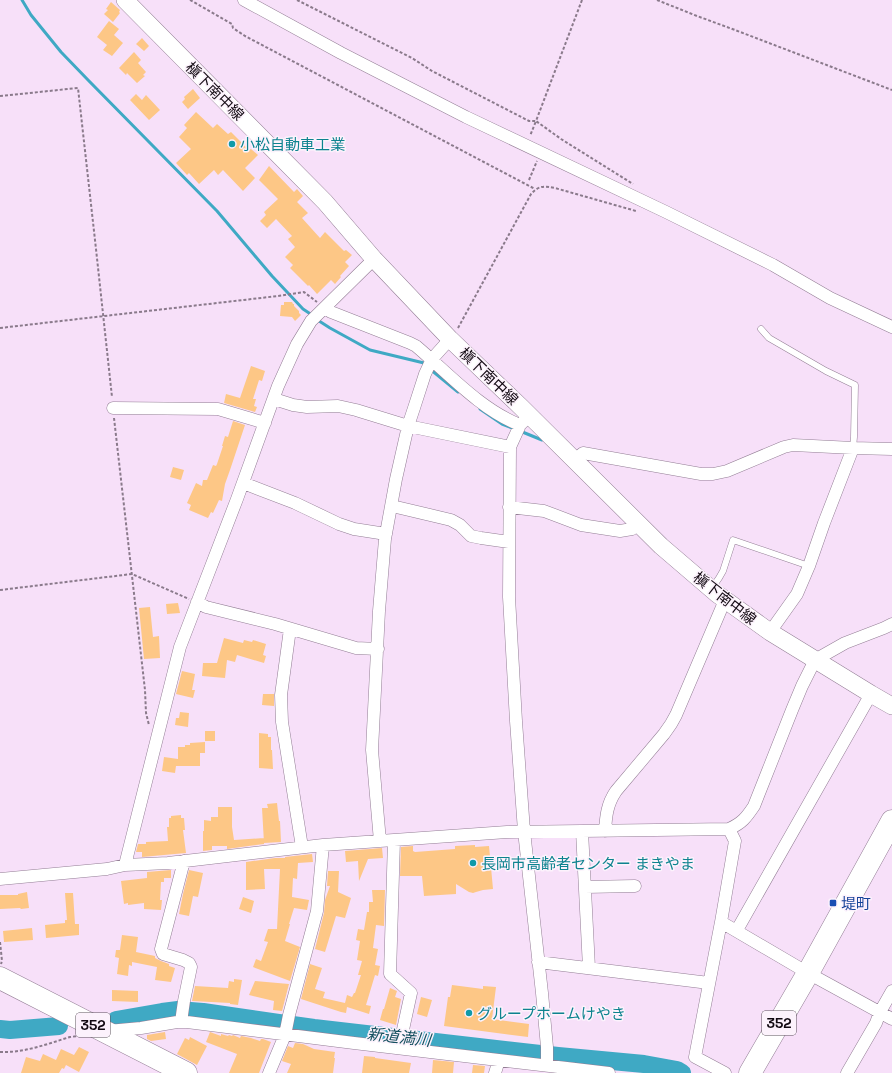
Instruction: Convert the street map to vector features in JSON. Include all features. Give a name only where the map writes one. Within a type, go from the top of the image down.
[{"type":"highway","name":"352","points":[[750,1073],[808,973],[892,821]]},
{"type":"highway","name":"352","points":[[0,978],[186,1073]]},
{"type":"main road","name":"槇下南中線","points":[[126,0],[325,202],[374,259],[525,420],[575,460],[661,546],[711,589],[770,632],[892,706]]},
{"type":"street","points":[[244,0],[334,49],[466,117],[666,212],[773,265],[830,298],[892,327]]},
{"type":"street","points":[[125,866],[180,647],[243,483],[278,386],[297,344],[311,321],[374,259]]},
{"type":"street","points":[[325,308],[331,312],[416,346],[479,400],[510,421],[525,420]]},
{"type":"street","points":[[380,841],[372,750],[379,611],[386,534],[396,478],[408,426],[425,374],[432,359],[450,339]]},
{"type":"street","points":[[274,399],[293,405],[307,407],[338,406],[408,426],[510,447]]},
{"type":"street","points":[[113,408],[218,409],[265,423]]},
{"type":"street","points":[[525,420],[510,447],[508,597],[517,748],[524,831],[547,1046],[547,1063]]},
{"type":"street","points":[[575,460],[583,453],[713,474],[727,471],[793,444],[892,449]]},
{"type":"street","points":[[770,632],[798,594],[853,448]]},
{"type":"street","points":[[243,483],[295,502],[339,524],[354,529],[386,534]]},
{"type":"street","points":[[392,506],[450,520],[460,525],[471,536],[509,542]]},
{"type":"street","points":[[509,507],[544,511],[581,525],[620,531],[632,529],[639,524]]},
{"type":"street","points":[[605,831],[607,812],[611,798],[671,724],[726,600]]},
{"type":"street","points":[[197,602],[206,607],[356,648],[378,649]]},
{"type":"street","points":[[0,879],[168,863],[302,848],[323,844],[524,831],[729,830],[739,825],[754,806],[792,710],[815,660],[845,643],[892,624]]},
{"type":"street","points":[[290,629],[281,695],[282,722],[302,848]]},
{"type":"street","points":[[737,930],[871,694]]},
{"type":"street","points":[[725,1073],[695,1057],[735,841],[729,830]]},
{"type":"street","points":[[582,831],[589,968]]},
{"type":"street","points":[[394,840],[390,974],[411,993],[400,1046]]},
{"type":"street","points":[[269,1073],[285,1032],[317,911],[323,844]]},
{"type":"street","points":[[181,1022],[191,967],[189,963],[183,960],[163,954],[161,950],[184,861]]},
{"type":"street","points":[[585,887],[635,886]]},
{"type":"street","points":[[721,922],[808,973],[892,1019]]},
{"type":"street","points":[[538,962],[709,984]]},
{"type":"street","points":[[847,1073],[876,1023],[880,1012],[892,991]]},
{"type":"street","points":[[105,1031],[187,1022],[400,1046],[499,1060],[547,1063],[609,1073]]},
{"type":"street","points":[[495,1073],[499,1060]]},
{"type":"lane","points":[[761,329],[769,338],[826,371],[855,385],[853,448]]},
{"type":"lane","points":[[711,589],[723,571],[733,540],[809,566]]},
{"type":"path","points":[[190,0],[196,1],[232,24],[233,28],[245,36],[535,189]]},
{"type":"path","points":[[297,0],[412,58],[432,71],[529,121],[536,122],[637,186]]},
{"type":"path","points":[[528,140],[582,0]]},
{"type":"path","points":[[657,0],[892,90]]},
{"type":"path","points":[[0,96],[78,88],[145,690],[146,713],[152,731],[158,735]]},
{"type":"path","points":[[529,180],[538,158]]},
{"type":"path","points":[[450,339],[458,328],[535,189],[546,186],[642,212]]},
{"type":"path","points":[[0,328],[304,292],[325,308]]},
{"type":"path","points":[[0,590],[132,574],[197,602]]},
{"type":"path","points":[[0,942],[2,961],[0,967]]},
{"type":"path","points":[[0,1052],[22,1051],[70,1037]]},
{"type":"building","points":[[111,2],[120,10],[120,13],[113,22],[104,14],[108,10],[106,9]]},
{"type":"building","points":[[109,21],[119,29],[114,35],[123,43],[112,56],[103,50],[107,45],[97,37]]},
{"type":"building","points":[[142,38],[149,46],[144,51],[136,44]]},
{"type":"building","points":[[134,52],[141,60],[138,63],[146,72],[143,75],[145,76],[137,83],[127,73],[126,75],[119,68]]},
{"type":"building","points":[[193,89],[200,98],[188,109],[182,102],[185,99],[184,97]]},
{"type":"building","points":[[136,94],[142,100],[146,95],[160,110],[149,120],[130,100]]},
{"type":"building","points":[[196,112],[213,128],[217,124],[228,134],[231,132],[249,150],[251,149],[258,155],[245,168],[255,178],[243,191],[223,170],[218,175],[214,170],[199,184],[189,173],[187,175],[176,163],[191,149],[179,137],[187,128],[184,125]]},
{"type":"building","points":[[269,166],[294,192],[297,189],[303,196],[297,202],[308,213],[302,218],[320,238],[325,232],[344,251],[346,250],[352,255],[345,262],[349,266],[335,284],[331,280],[317,294],[290,268],[293,265],[285,257],[295,247],[288,239],[292,236],[276,219],[267,228],[260,221],[266,215],[264,212],[278,199],[259,180]]},
{"type":"building","points":[[284,302],[292,302],[299,311],[301,315],[295,321],[292,317],[280,316],[281,305],[284,305]]},
{"type":"building","points":[[251,366],[265,371],[262,381],[259,380],[253,399],[256,399],[254,406],[257,407],[255,412],[224,403],[226,394],[240,398]]},
{"type":"building","points":[[233,421],[245,425],[225,484],[222,501],[219,500],[213,513],[211,512],[208,518],[189,510],[191,505],[187,503],[196,483],[202,486],[203,480],[207,480],[213,465],[216,466],[225,436],[228,437]]},
{"type":"building","points":[[173,467],[184,470],[181,480],[170,477]]},
{"type":"building","points":[[178,603],[180,613],[167,614],[166,604]]},
{"type":"building","points":[[150,607],[153,637],[159,636],[160,658],[144,659],[139,608]]},
{"type":"building","points":[[224,638],[243,643],[244,640],[252,642],[253,640],[266,644],[263,655],[266,656],[264,663],[237,655],[235,662],[227,660],[225,678],[202,676],[203,663],[217,663]]},
{"type":"building","points":[[182,671],[195,674],[192,690],[195,690],[193,698],[176,694]]},
{"type":"building","points":[[263,694],[274,694],[274,706],[262,705]]},
{"type":"building","points":[[180,712],[189,713],[188,727],[175,725],[176,718],[179,718]]},
{"type":"building","points":[[205,731],[215,731],[215,741],[205,741]]},
{"type":"building","points":[[259,733],[268,734],[268,737],[271,737],[273,769],[259,768]]},
{"type":"building","points":[[205,742],[205,753],[200,753],[200,766],[176,766],[175,773],[162,771],[164,757],[178,759],[178,747],[185,747],[185,745],[190,745],[190,743]]},
{"type":"building","points":[[277,803],[281,842],[264,843],[262,808],[268,808],[267,804]]},
{"type":"building","points":[[218,807],[232,807],[232,827],[234,840],[264,838],[264,844],[227,849],[227,846],[212,846],[212,850],[203,851],[204,820],[211,821],[211,817],[218,817]]},
{"type":"building","points":[[181,815],[181,818],[184,818],[185,830],[183,830],[186,853],[142,857],[142,852],[136,852],[138,844],[168,841],[167,827],[169,827],[169,818],[171,818],[171,816]]},
{"type":"building","points":[[475,845],[475,847],[489,846],[493,889],[473,893],[456,884],[456,894],[424,896],[422,876],[400,876],[401,847],[413,846],[413,851],[415,852],[455,849],[455,846]]},
{"type":"building","points":[[382,848],[383,858],[368,859],[359,881],[358,861],[346,862],[345,851]]},
{"type":"building","points":[[312,854],[313,862],[298,863],[297,879],[293,878],[292,897],[309,900],[307,910],[294,908],[285,941],[300,947],[290,981],[253,967],[256,959],[261,961],[268,942],[264,941],[268,929],[277,929],[280,869],[264,869],[265,889],[246,890],[246,862]]},
{"type":"building","points":[[171,870],[171,878],[164,878],[164,882],[161,882],[161,910],[144,909],[144,903],[124,904],[121,881],[147,878],[147,872]]},
{"type":"building","points":[[189,870],[203,873],[198,897],[193,896],[189,916],[179,914]]},
{"type":"building","points":[[328,871],[339,871],[338,892],[351,898],[345,918],[336,916],[325,952],[315,949],[324,913],[325,900],[330,886],[327,886]]},
{"type":"building","points":[[372,890],[385,890],[384,926],[376,925],[373,948],[378,949],[375,965],[380,966],[378,976],[375,975],[366,1005],[371,1006],[369,1014],[347,1007],[346,1013],[341,1012],[301,999],[310,964],[322,968],[315,989],[325,992],[323,998],[345,1003],[347,995],[352,997],[355,993],[361,975],[358,975],[362,961],[357,960],[360,941],[356,940],[358,929],[364,930],[367,912],[369,912],[369,902],[373,902]]},
{"type":"building","points":[[27,892],[29,908],[0,909],[0,895],[18,895]]},
{"type":"building","points":[[65,893],[73,893],[75,924],[79,924],[79,935],[46,938],[45,925],[65,923],[65,920],[67,920]]},
{"type":"building","points":[[243,897],[254,901],[251,913],[239,909]]},
{"type":"building","points":[[32,928],[33,940],[4,942],[3,931]]},
{"type":"building","points":[[122,935],[138,937],[136,952],[155,956],[155,958],[175,968],[171,982],[155,980],[157,967],[132,962],[132,966],[129,965],[128,976],[117,974],[119,958],[115,957],[116,950],[120,950]]},
{"type":"building","points":[[234,979],[242,980],[238,1005],[230,1003],[192,1001],[195,986],[228,988],[229,981],[234,982]]},
{"type":"building","points":[[255,981],[289,984],[282,1011],[273,1010],[274,1001],[249,995]]},
{"type":"building","name":"グループホームけやき","points":[[452,985],[483,989],[483,986],[496,987],[492,1019],[529,1024],[528,1037],[444,1026],[448,997],[450,997]]},
{"type":"building","points":[[390,988],[397,991],[395,997],[401,999],[396,1025],[380,1020]]},
{"type":"building","points":[[112,990],[138,991],[138,1002],[112,1001]]},
{"type":"building","points":[[421,997],[432,1000],[427,1017],[417,1014]]},
{"type":"building","points":[[165,1032],[166,1039],[151,1041],[147,1039],[147,1035]]},
{"type":"building","points":[[210,1032],[221,1036],[221,1034],[228,1036],[233,1035],[240,1038],[241,1036],[260,1041],[263,1039],[271,1042],[259,1073],[229,1073],[237,1054],[206,1042]]},
{"type":"building","points":[[190,1037],[207,1046],[197,1065],[177,1054],[185,1038],[189,1040]]},
{"type":"building","points":[[295,1043],[303,1044],[314,1049],[335,1052],[333,1073],[287,1073],[291,1064],[282,1061],[288,1046],[293,1048]]},
{"type":"building","points":[[79,1047],[89,1052],[79,1072],[66,1065],[59,1073],[21,1073],[26,1057],[40,1061],[43,1054],[56,1060],[61,1049],[74,1055]]},
{"type":"building","points":[[364,1056],[411,1063],[409,1073],[362,1073]]},
{"type":"building","points":[[433,1060],[454,1062],[453,1073],[432,1073]]},
{"type":"building","points":[[473,1065],[485,1066],[484,1073],[472,1073]]},
{"type":"waterway","points":[[22,0],[31,15],[61,52],[217,211],[272,276],[303,309],[312,315]]},
{"type":"waterway","points":[[316,319],[370,350],[424,363],[426,365]]},
{"type":"waterway","points":[[430,369],[458,392]]},
{"type":"waterway","points":[[480,409],[502,424],[515,429]]},
{"type":"waterway","points":[[520,431],[542,440]]},
{"type":"waterway","name":"新道満川","points":[[116,1020],[178,1010],[203,1012],[314,1028],[558,1056],[644,1064],[677,1070],[682,1073]]},
{"type":"waterway","name":"新道満川","points":[[0,1029],[10,1030],[59,1026]]},
{"type":"place","name":"小松自動車工業","points":[[232,144]]},
{"type":"place","name":"長岡市高齢者センター まきやま","points":[[473,863]]},
{"type":"place","name":"堤町","points":[[833,903]]},
{"type":"place","name":"グループホームけやき","points":[[469,1013]]}]
